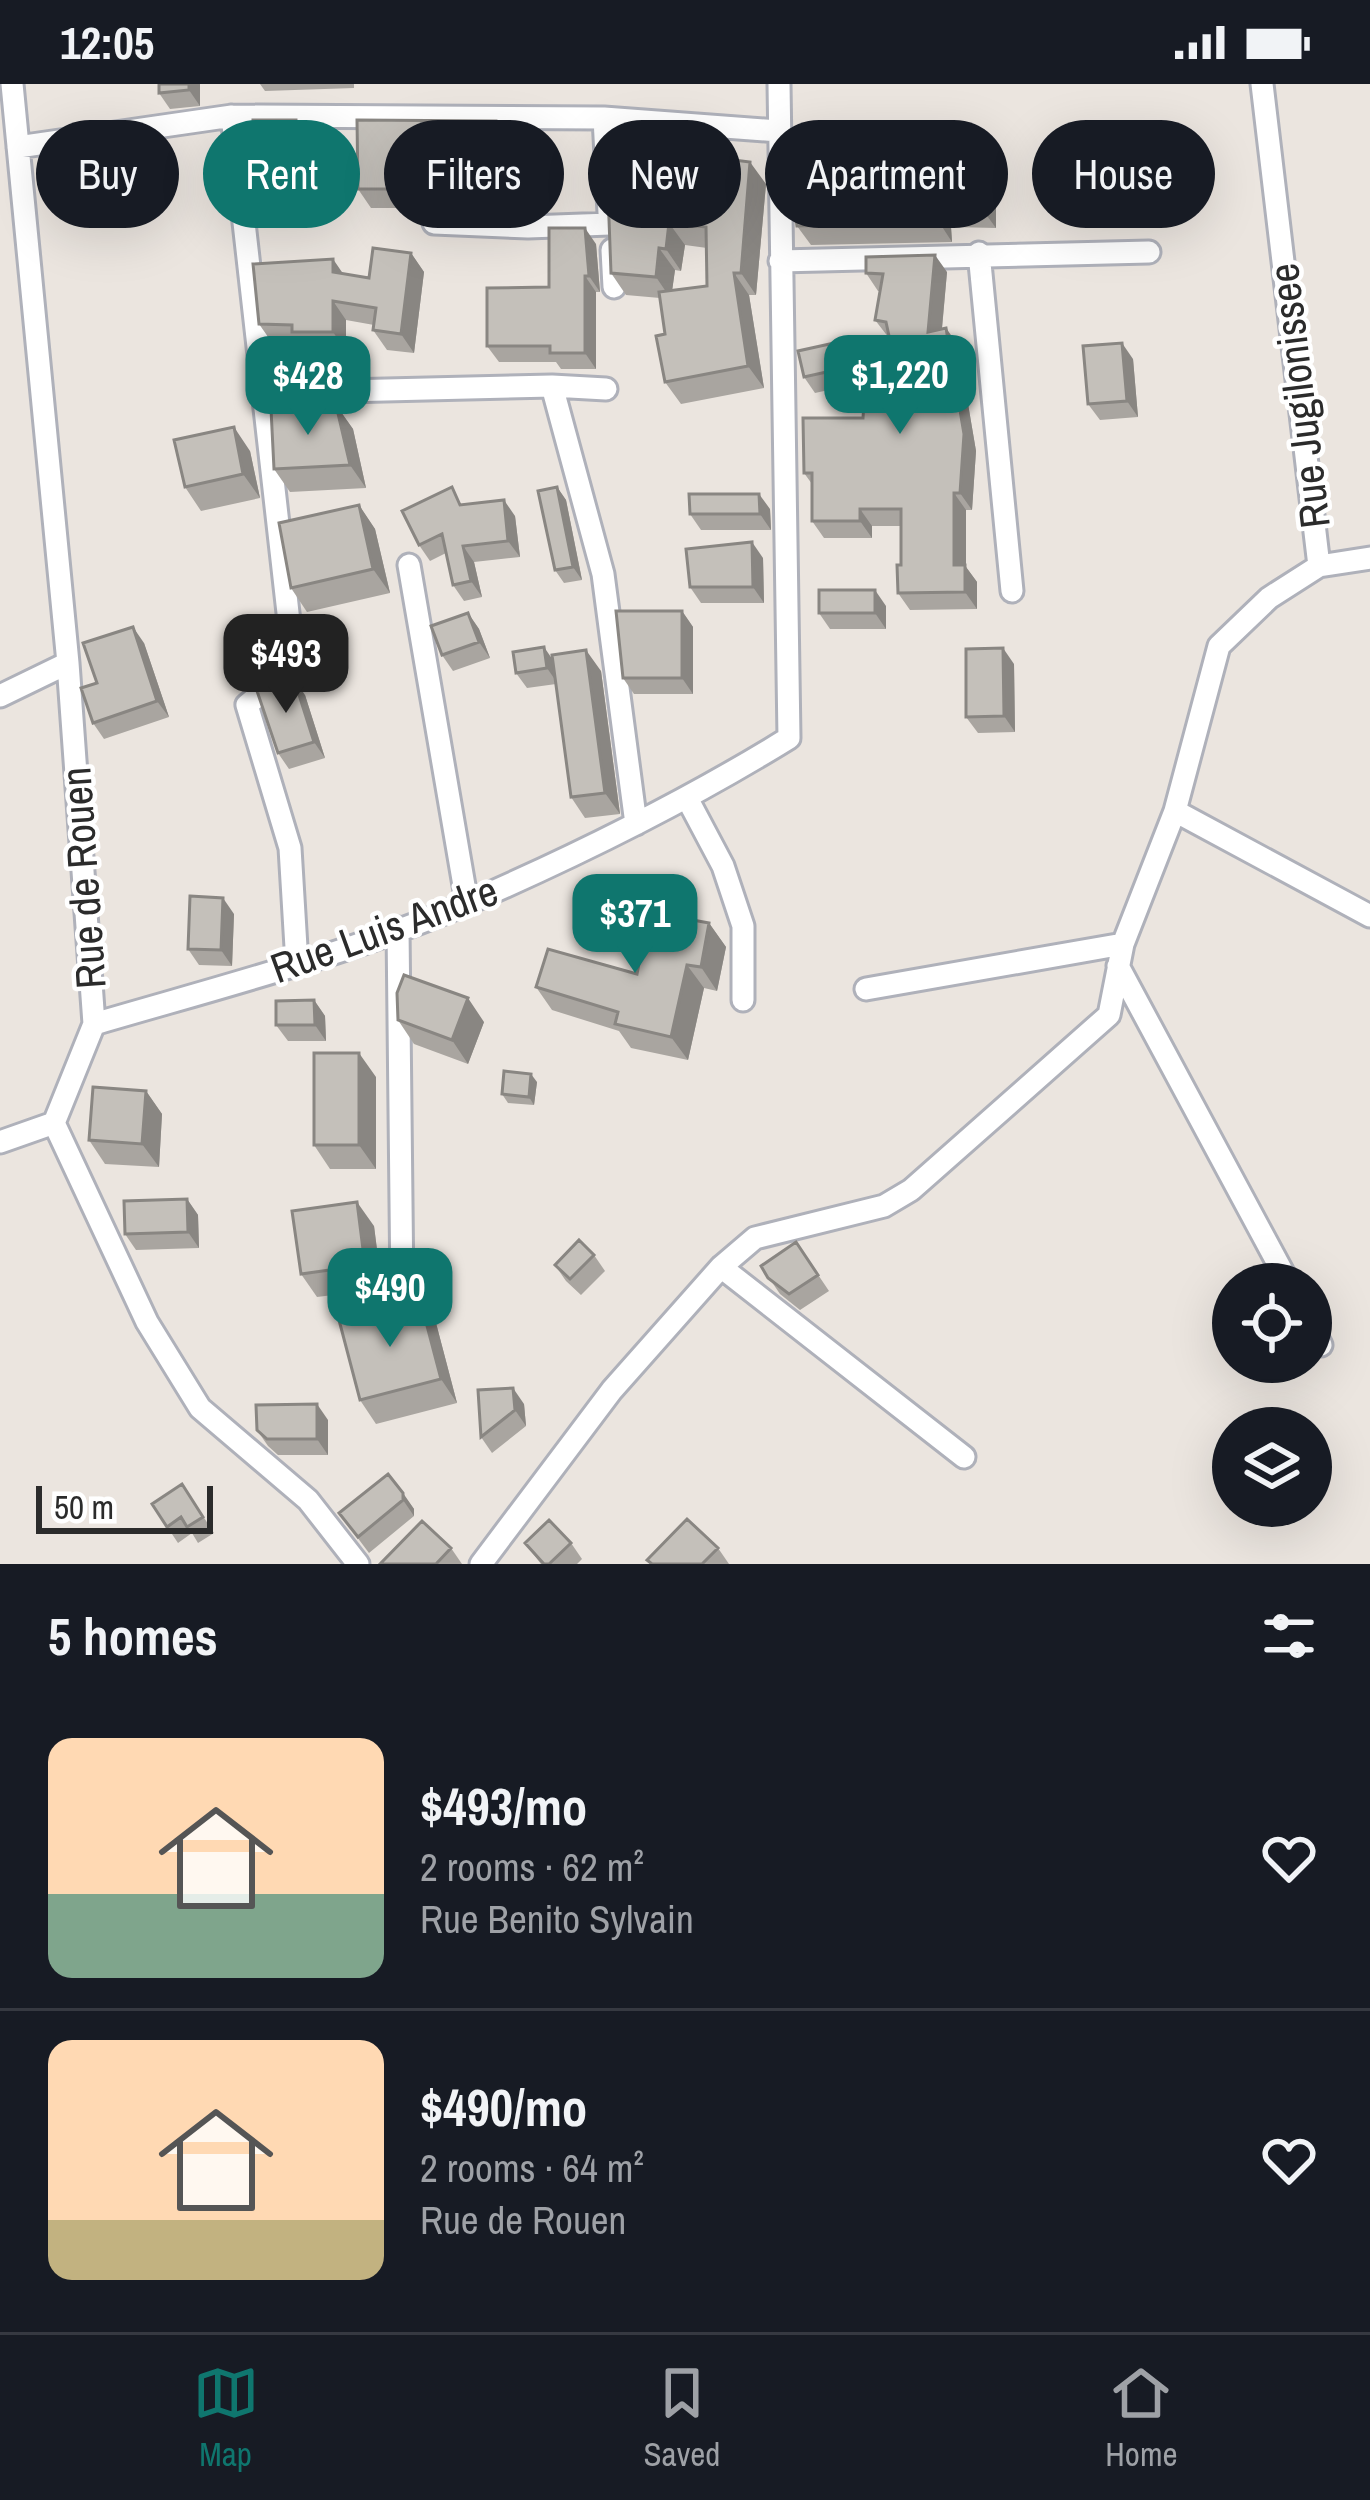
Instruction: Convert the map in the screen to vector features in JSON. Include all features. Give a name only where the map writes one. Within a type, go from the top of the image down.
[{"type":"street","name":"Rue de Rouen","points":[[12,84],[6,122],[18,147],[68,663],[94,1024],[54,1123]]},
{"type":"street","points":[[778,120],[779,84]]},
{"type":"street","name":"Rue Jugilonissee","points":[[1262,84],[1319,566]]},
{"type":"street","points":[[18,147],[232,116],[604,118],[765,130]]},
{"type":"street","points":[[232,116],[294,666],[247,705],[290,848],[297,964]]},
{"type":"street","points":[[610,228],[614,287]]},
{"type":"street","points":[[779,228],[780,261],[1149,252]]},
{"type":"street","points":[[979,253],[1012,591]]},
{"type":"street","name":"Rue Luis Andre","points":[[94,1024],[297,964],[467,903],[688,800],[789,738],[780,261]]},
{"type":"street","points":[[261,393],[552,386],[606,389]]},
{"type":"street","points":[[552,386],[603,574],[636,824]]},
{"type":"street","points":[[481,1564],[612,1390],[721,1267],[755,1238],[884,1206],[911,1190],[1109,1015],[1120,955],[1174,811],[1219,646],[1269,598],[1319,566],[1370,558]]},
{"type":"street","points":[[409,565],[467,903]]},
{"type":"street","points":[[0,697],[68,663]]},
{"type":"street","points":[[688,800],[723,866],[743,926],[742,1000]]},
{"type":"street","points":[[1174,811],[1370,916]]},
{"type":"street","points":[[398,928],[402,1293]]},
{"type":"street","points":[[866,989],[1120,955]]},
{"type":"street","points":[[1120,955],[1277,1263]]},
{"type":"street","points":[[0,1142],[54,1123],[147,1322],[200,1408],[308,1500],[358,1564]]},
{"type":"street","points":[[721,1267],[964,1457]]},
{"type":"building","points":[[159,84],[189,84],[189,90],[159,93]]},
{"type":"building","points":[[360,120],[384,120],[384,189],[360,189]]},
{"type":"building","points":[[741,161],[750,162],[741,273],[734,273],[748,366],[665,382],[656,336],[665,334],[659,292],[707,286],[706,228],[741,228]]},
{"type":"building","points":[[549,228],[585,228],[589,276],[585,276],[585,353],[550,353],[550,346],[487,346],[487,288],[549,287]]},
{"type":"building","points":[[609,228],[668,228],[666,249],[659,248],[656,277],[611,273]]},
{"type":"building","points":[[373,248],[411,253],[401,334],[373,330],[376,308],[333,301],[333,332],[292,332],[292,325],[259,324],[253,264],[333,259],[333,272],[369,278]]},
{"type":"building","points":[[935,255],[928,332],[946,328],[964,434],[960,493],[954,493],[954,565],[965,565],[965,592],[898,593],[901,509],[860,509],[860,521],[812,521],[812,473],[804,473],[803,418],[863,418],[865,387],[888,385],[887,379],[898,378],[886,322],[875,320],[883,274],[866,273],[866,257]]},
{"type":"building","points":[[843,341],[849,367],[804,377],[798,351]]},
{"type":"building","points":[[1122,343],[1127,401],[1088,404],[1083,346]]},
{"type":"building","points":[[336,405],[350,465],[274,469],[271,409]]},
{"type":"building","points":[[234,427],[243,474],[185,487],[174,440]]},
{"type":"building","points":[[452,487],[460,505],[504,500],[508,541],[463,546],[471,581],[453,585],[442,534],[419,545],[402,511]]},
{"type":"building","points":[[557,487],[573,567],[555,570],[538,491]]},
{"type":"building","points":[[689,494],[759,494],[760,514],[690,514]]},
{"type":"building","points":[[359,505],[373,569],[291,588],[279,523]]},
{"type":"building","points":[[752,542],[753,587],[690,587],[686,549]]},
{"type":"building","points":[[819,590],[875,590],[875,613],[819,613]]},
{"type":"building","points":[[616,611],[682,611],[682,678],[623,678]]},
{"type":"building","points":[[468,613],[479,642],[442,655],[431,626]]},
{"type":"building","points":[[133,627],[157,701],[93,723],[81,688],[97,683],[83,643]]},
{"type":"building","points":[[544,647],[547,668],[516,673],[513,652]]},
{"type":"building","points":[[1003,648],[1004,716],[966,717],[966,649]]},
{"type":"building","points":[[586,650],[605,793],[571,797],[552,655]]},
{"type":"building","points":[[294,679],[314,742],[278,753],[257,691]]},
{"type":"building","points":[[190,896],[223,898],[221,950],[188,949]]},
{"type":"building","points":[[649,912],[709,923],[701,967],[687,965],[671,1037],[615,1024],[618,1012],[536,987],[548,949],[637,974]]},
{"type":"building","points":[[404,975],[468,998],[452,1040],[398,1020],[397,993]]},
{"type":"building","points":[[314,1000],[315,1025],[276,1025],[276,1001]]},
{"type":"building","points":[[314,1053],[359,1053],[359,1145],[314,1145]]},
{"type":"building","points":[[504,1071],[531,1074],[529,1097],[502,1094]]},
{"type":"building","points":[[93,1087],[146,1091],[142,1144],[89,1140]]},
{"type":"building","points":[[187,1199],[188,1232],[125,1234],[124,1201]]},
{"type":"building","points":[[357,1202],[365,1265],[301,1274],[292,1211]]},
{"type":"building","points":[[579,1240],[594,1255],[570,1279],[555,1265]]},
{"type":"building","points":[[796,1242],[818,1275],[789,1294],[761,1266]]},
{"type":"building","points":[[420,1299],[441,1379],[360,1400],[339,1320]]},
{"type":"building","points":[[513,1388],[515,1410],[481,1437],[478,1390]]},
{"type":"building","points":[[317,1404],[317,1439],[267,1439],[257,1430],[256,1405]]},
{"type":"building","points":[[388,1474],[403,1500],[358,1537],[339,1513]]},
{"type":"building","points":[[182,1484],[203,1517],[187,1527],[181,1517],[167,1527],[152,1504]]},
{"type":"building","points":[[687,1519],[718,1548],[702,1564],[652,1564],[647,1560]]},
{"type":"building","points":[[549,1520],[571,1543],[544,1564],[525,1543]]},
{"type":"building","points":[[422,1521],[451,1548],[436,1564],[380,1564]]}]
